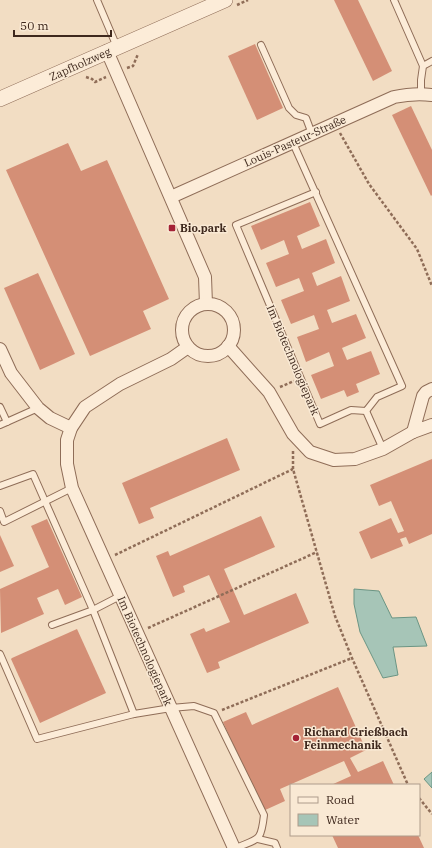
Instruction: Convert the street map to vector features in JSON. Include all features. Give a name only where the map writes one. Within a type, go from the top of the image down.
[{"type":"street","name":"Zapfholzweg","points":[[0,99],[225,0]]},
{"type":"street","points":[[112,49],[171,197],[205,277],[206,304]]},
{"type":"street","name":"Louis-Pasteur-Straße","points":[[171,197],[394,97],[407,94],[426,94]]},
{"type":"street","points":[[206,304],[215,305],[222,308],[231,318],[234,330],[228,346],[216,354],[208,355],[194,352],[188,347],[182,332],[186,316],[191,310],[206,304]]},
{"type":"street","points":[[228,346],[268,392],[293,434],[310,452],[334,460],[355,459],[383,449],[413,432],[432,424]]},
{"type":"street","name":"Im Biotechnologiepark","points":[[188,347],[171,359],[120,384],[84,407],[71,428],[67,440],[67,464],[72,488],[235,848]]},
{"type":"street","points":[[0,349],[11,373],[38,408],[50,418],[71,428]]},
{"type":"street","points":[[413,432],[423,396],[426,392],[432,389]]},
{"type":"lane","points":[[97,0],[112,49]]},
{"type":"lane","name":"Louis-Pasteur-Straße","points":[[394,0],[423,66],[421,80],[426,94]]},
{"type":"lane","points":[[261,45],[289,108],[296,115],[306,118],[312,134]]},
{"type":"lane","points":[[423,66],[432,61]]},
{"type":"lane","points":[[293,143],[402,386],[377,397],[366,411],[383,449]]},
{"type":"lane","name":"Im Biotechnologiepark","points":[[316,192],[236,225],[320,424],[351,410],[366,411]]},
{"type":"lane","points":[[0,407],[7,422]]},
{"type":"lane","points":[[0,426],[38,408]]},
{"type":"lane","points":[[0,486],[33,474],[93,610],[134,714]]},
{"type":"lane","points":[[0,511],[4,522],[72,488]]},
{"type":"lane","points":[[52,625],[93,610],[120,596]]},
{"type":"lane","points":[[0,654],[37,739],[134,714],[171,708],[194,706],[214,713],[264,815],[262,833],[258,839]]},
{"type":"lane","points":[[235,848],[258,839],[275,843],[277,848]]},
{"type":"path","points":[[334,123],[369,184],[417,249],[432,286]]},
{"type":"path","points":[[268,392],[300,378]]},
{"type":"path","points":[[293,434],[294,470],[334,616],[408,784]]},
{"type":"path","points":[[104,560],[294,470]]},
{"type":"path","points":[[137,633],[317,552]]},
{"type":"path","points":[[214,713],[352,658]]},
{"type":"path","points":[[420,799],[432,814]]},
{"type":"water","points":[[354,589],[379,591],[392,618],[416,617],[427,646],[393,647],[398,675],[383,678],[360,632],[354,604]]},
{"type":"water","points":[[432,772],[432,788],[424,779]]},
{"type":"building","points":[[334,0],[358,0],[392,71],[373,81]]},
{"type":"building","points":[[255,44],[283,108],[257,120],[228,56]]},
{"type":"building","points":[[411,106],[432,150],[431,196],[392,115]]},
{"type":"building","points":[[68,143],[81,171],[107,160],[169,299],[143,311],[151,329],[90,356],[6,170]]},
{"type":"building","points":[[310,202],[320,226],[297,236],[302,249],[326,239],[335,263],[312,273],[317,286],[341,276],[350,301],[327,310],[332,323],[356,314],[366,338],[342,348],[347,360],[371,351],[380,374],[356,384],[359,392],[347,397],[344,390],[321,399],[311,375],[334,366],[329,352],[306,362],[297,337],[319,329],[314,315],[291,324],[281,300],[304,291],[299,278],[276,287],[266,263],[289,254],[284,240],[261,250],[251,226]]},
{"type":"building","points":[[38,273],[75,354],[40,370],[4,288]]},
{"type":"building","points":[[227,438],[240,470],[150,508],[154,518],[139,524],[122,483]]},
{"type":"building","points":[[432,459],[432,534],[409,544],[406,537],[400,539],[403,546],[371,559],[359,532],[391,518],[398,533],[404,531],[391,501],[379,506],[370,485]]},
{"type":"building","points":[[261,516],[275,547],[224,569],[244,615],[296,593],[309,623],[218,662],[220,668],[207,673],[190,634],[204,628],[206,632],[230,622],[209,575],[183,586],[185,592],[173,597],[156,556],[168,551],[170,556]]},
{"type":"building","points":[[47,519],[82,597],[65,605],[58,589],[37,598],[44,614],[1,633],[0,589],[49,567],[31,526]]},
{"type":"building","points":[[0,535],[14,566],[0,572]]},
{"type":"building","points":[[77,629],[106,693],[40,723],[11,659]]},
{"type":"building","name":"Richard Grießbach Feinmechanik","points":[[338,687],[366,750],[350,758],[358,772],[383,761],[394,784],[333,784],[351,776],[344,761],[280,789],[285,801],[263,811],[223,722],[246,712],[252,725]]},
{"type":"building","points":[[332,836],[418,836],[424,848],[338,848]]},
{"type":"place","name":"Bio.park","points":[[172,228]]},
{"type":"place","name":"Richard Grießbach Feinmechanik","points":[[296,738]]}]
